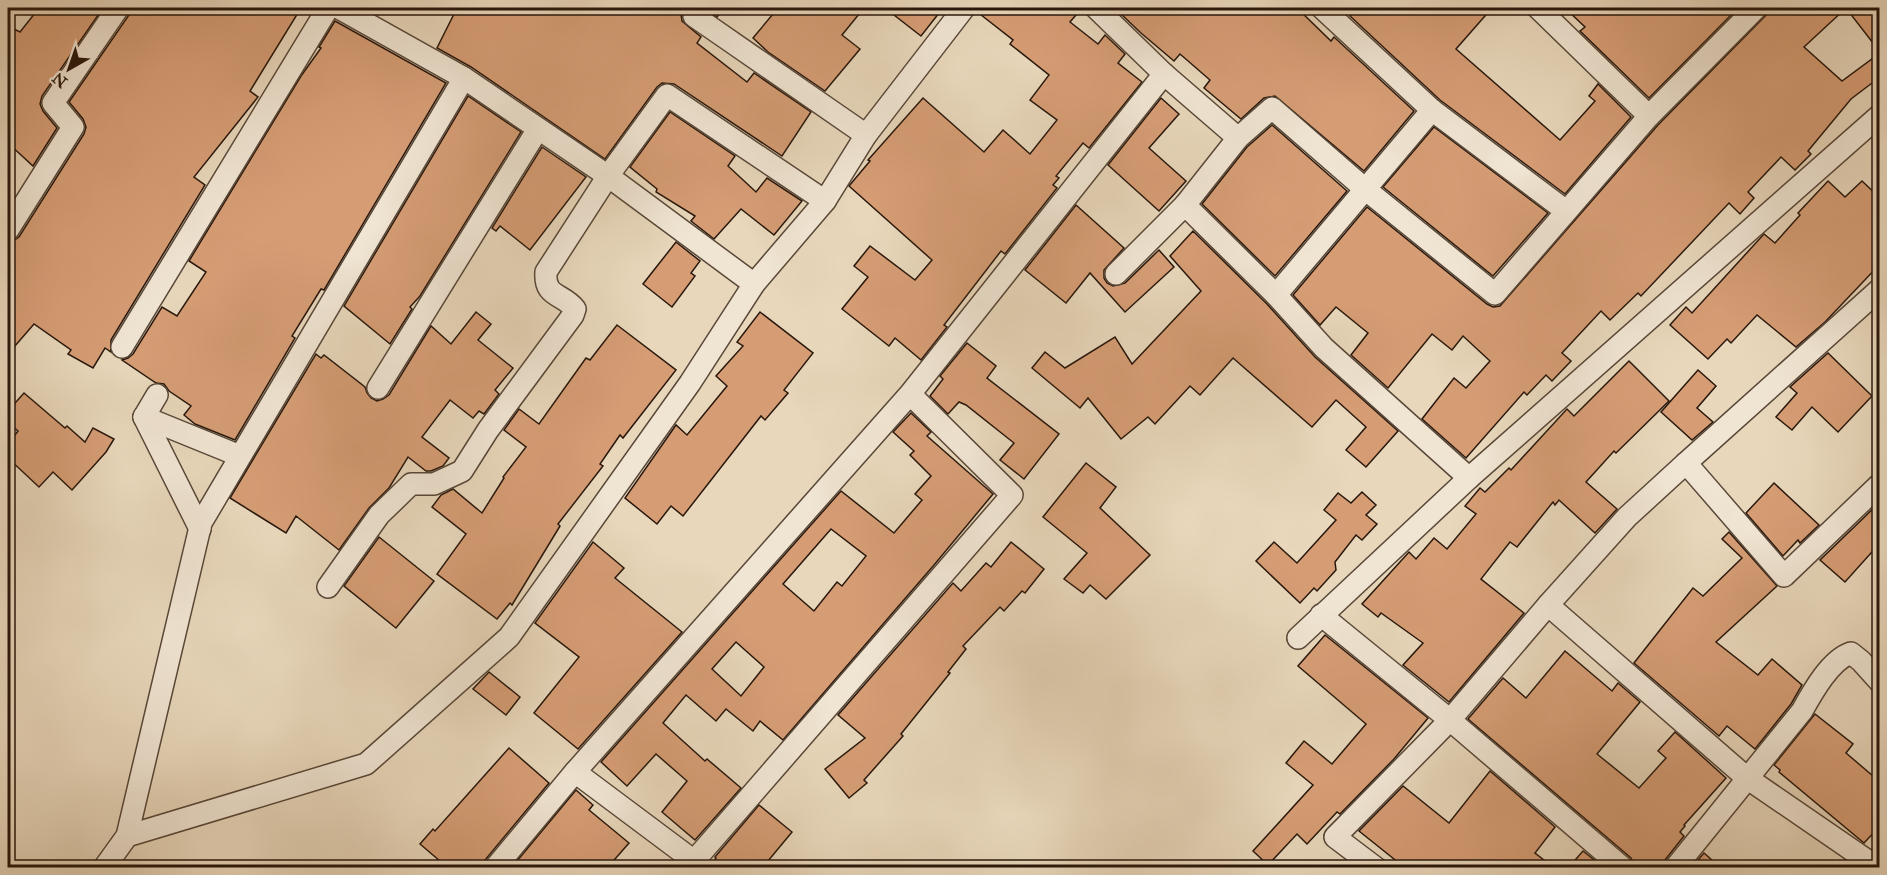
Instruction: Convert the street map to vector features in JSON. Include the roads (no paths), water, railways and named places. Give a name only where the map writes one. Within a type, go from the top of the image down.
[{"type":"street","points":[[8,230],[73,127],[53,104],[117,8]]},
{"type":"street","points":[[122,347],[328,8]]},
{"type":"street","points":[[339,8],[464,78],[608,176],[754,284]]},
{"type":"street","points":[[127,836],[366,764],[509,637],[690,383],[754,284],[825,201],[866,135],[964,8]]},
{"type":"street","points":[[1095,8],[1164,74],[1238,138]]},
{"type":"street","points":[[1322,8],[1432,110],[1566,211]]},
{"type":"street","points":[[1538,8],[1649,116]]},
{"type":"street","points":[[1116,274],[1185,205],[1238,138],[1272,108],[1365,189],[1495,294],[1649,116],[1756,8]]},
{"type":"street","points":[[694,16],[866,135]]},
{"type":"street","points":[[495,867],[575,772],[910,394],[1164,74]]},
{"type":"street","points":[[104,867],[127,836],[201,523],[464,78]]},
{"type":"street","points":[[328,586],[379,515],[411,484],[434,484],[462,471],[488,430],[573,315],[575,309],[572,305],[549,290],[545,282],[546,272],[608,176],[667,95],[825,201]]},
{"type":"street","points":[[1276,295],[1432,110]]},
{"type":"street","points":[[1298,638],[1469,478],[1880,115]]},
{"type":"street","points":[[378,388],[538,129]]},
{"type":"street","points":[[1185,205],[1276,295],[1324,348],[1469,478]]},
{"type":"street","points":[[1376,867],[1335,837],[1450,720],[1626,517],[1880,289]]},
{"type":"street","points":[[144,417],[157,394]]},
{"type":"street","points":[[575,772],[694,861],[1012,495],[910,394]]},
{"type":"street","points":[[144,417],[240,456]]},
{"type":"street","points":[[144,417],[200,530]]},
{"type":"street","points":[[1686,463],[1784,576],[1880,484]]},
{"type":"street","points":[[1548,605],[1747,778],[1872,866]]},
{"type":"street","points":[[1321,615],[1450,720],[1623,867]]},
{"type":"street","points":[[1675,867],[1802,711],[1816,686],[1843,656],[1851,653],[1880,682]]}]
